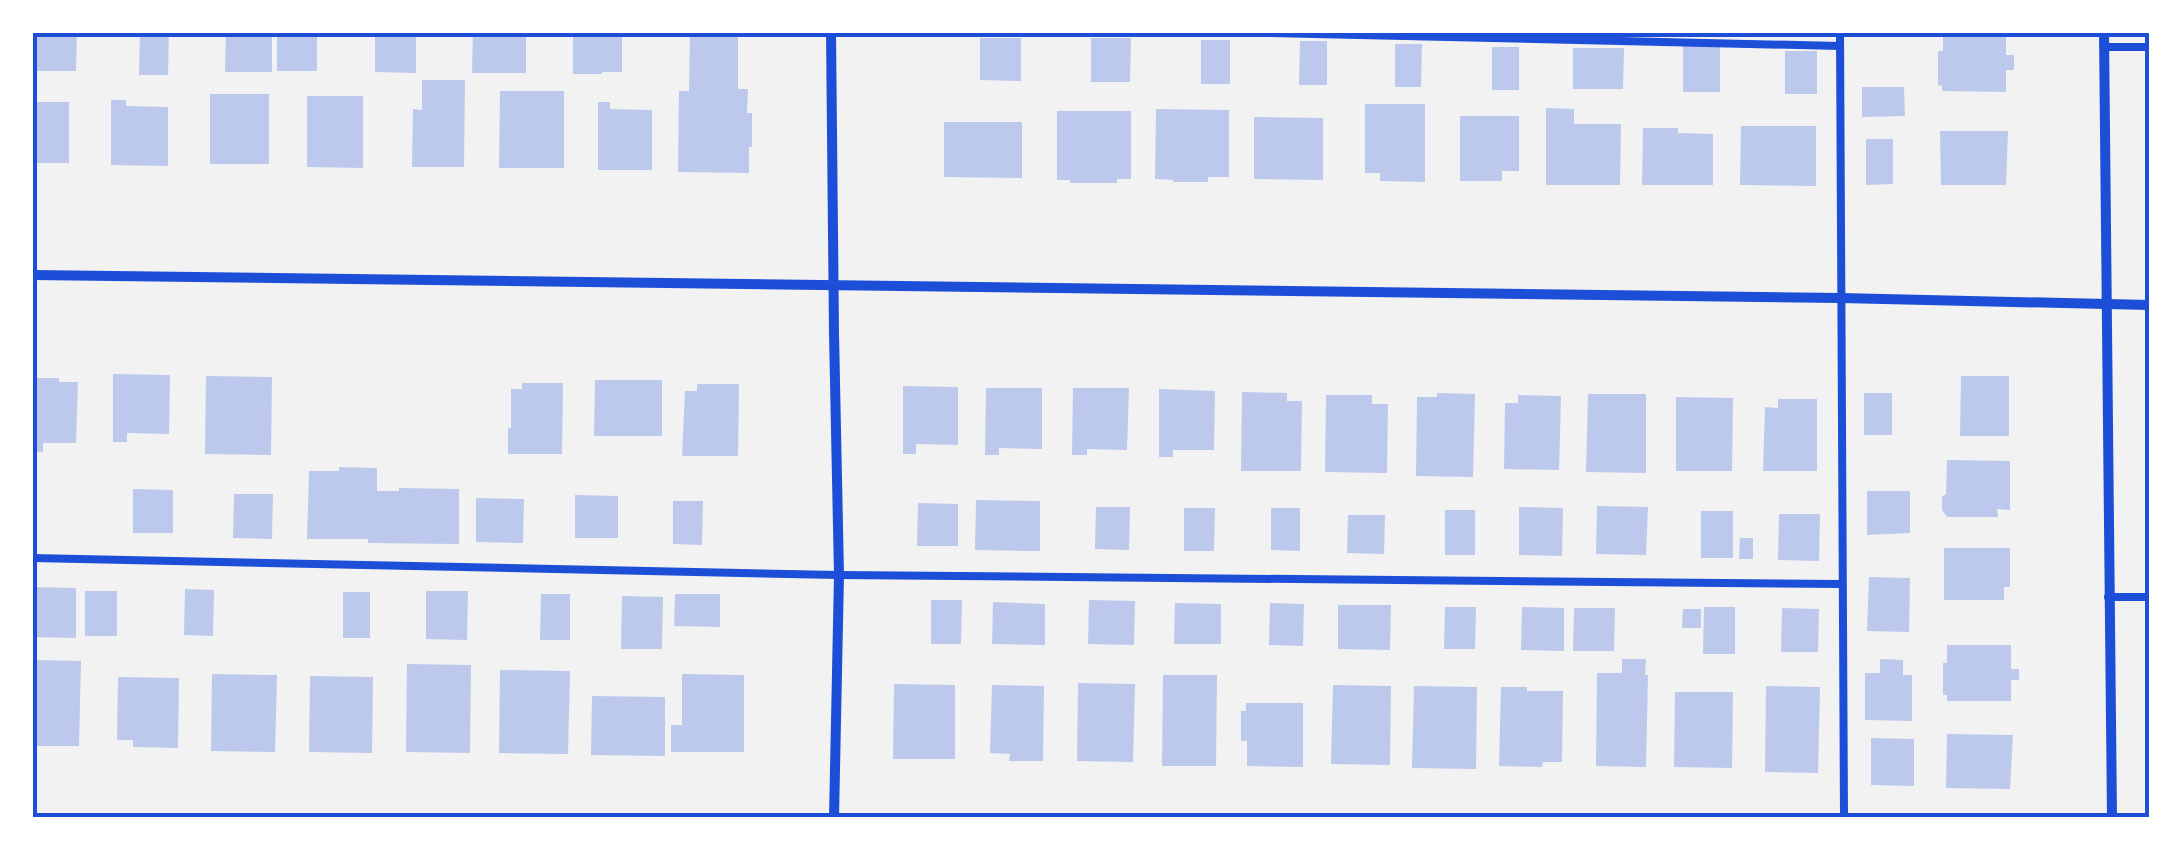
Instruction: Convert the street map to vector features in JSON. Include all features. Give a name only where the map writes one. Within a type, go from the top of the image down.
[{"type":"street","points":[[831,32],[839,575],[834,818]]},
{"type":"street","points":[[2104,32],[2112,818]]},
{"type":"street","points":[[32,275],[2150,305]]},
{"type":"lane","points":[[1227,32],[1840,46]]},
{"type":"lane","points":[[1840,32],[1844,818]]},
{"type":"lane","points":[[2104,47],[2150,47]]},
{"type":"lane","points":[[32,558],[839,575],[1842,584]]},
{"type":"lane","points":[[2108,597],[2150,598]]},
{"type":"building","points":[[34,32],[77,32],[76,71],[34,71]]},
{"type":"building","points":[[140,32],[169,32],[168,75],[139,75]]},
{"type":"building","points":[[226,32],[272,32],[272,72],[225,72]]},
{"type":"building","points":[[277,32],[317,32],[317,71],[277,71]]},
{"type":"building","points":[[375,32],[416,32],[416,73],[375,72]]},
{"type":"building","points":[[473,32],[526,32],[526,73],[472,73]]},
{"type":"building","points":[[573,32],[622,32],[622,72],[573,74]]},
{"type":"building","points":[[690,32],[738,32],[738,89],[748,89],[747,113],[752,113],[749,173],[678,172],[679,91],[689,91]]},
{"type":"building","points":[[1943,34],[2006,34],[2006,55],[2014,55],[2014,70],[2006,70],[2006,92],[1942,91],[1938,85],[1938,51],[1943,51]]},
{"type":"building","points":[[980,38],[1021,38],[1021,81],[980,80]]},
{"type":"building","points":[[1091,38],[1131,38],[1130,82],[1091,82]]},
{"type":"building","points":[[1201,40],[1230,40],[1230,84],[1201,84]]},
{"type":"building","points":[[1300,41],[1327,41],[1327,85],[1299,85]]},
{"type":"building","points":[[1395,44],[1422,44],[1421,87],[1395,87]]},
{"type":"building","points":[[1683,46],[1720,46],[1720,92],[1683,92]]},
{"type":"building","points":[[1492,47],[1519,47],[1519,90],[1492,90]]},
{"type":"building","points":[[1573,48],[1624,48],[1623,89],[1573,89]]},
{"type":"building","points":[[1785,51],[1817,51],[1817,94],[1785,94]]},
{"type":"building","points":[[422,80],[465,80],[464,167],[412,167],[413,109],[422,110]]},
{"type":"building","points":[[1862,87],[1904,87],[1905,116],[1862,117]]},
{"type":"building","points":[[500,91],[564,91],[564,168],[499,168]]},
{"type":"building","points":[[210,94],[269,94],[269,164],[210,164]]},
{"type":"building","points":[[307,96],[363,96],[363,168],[307,167]]},
{"type":"building","points":[[111,100],[126,100],[126,106],[168,107],[168,166],[111,165]]},
{"type":"building","points":[[32,102],[69,102],[69,163],[32,163]]},
{"type":"building","points":[[598,102],[610,102],[610,109],[652,110],[652,170],[598,170]]},
{"type":"building","points":[[1365,104],[1425,104],[1425,182],[1380,181],[1380,173],[1365,173]]},
{"type":"building","points":[[1546,108],[1574,109],[1574,124],[1621,124],[1620,185],[1546,185]]},
{"type":"building","points":[[1156,109],[1229,110],[1229,177],[1208,177],[1208,182],[1155,179]]},
{"type":"building","points":[[1057,111],[1131,111],[1131,179],[1117,179],[1117,183],[1057,180]]},
{"type":"building","points":[[1460,116],[1519,116],[1519,171],[1502,171],[1502,181],[1460,181]]},
{"type":"building","points":[[1254,117],[1323,118],[1323,180],[1254,179]]},
{"type":"building","points":[[944,122],[1022,122],[1022,178],[944,177]]},
{"type":"building","points":[[1741,126],[1816,126],[1816,186],[1740,185]]},
{"type":"building","points":[[1643,128],[1713,134],[1713,185],[1642,185]]},
{"type":"building","points":[[1940,131],[2008,131],[2006,185],[1941,185]]},
{"type":"building","points":[[1866,139],[1893,139],[1893,184],[1866,185]]},
{"type":"building","points":[[113,374],[170,375],[169,434],[127,433],[127,442],[113,442]]},
{"type":"building","points":[[206,376],[272,377],[271,455],[205,454]]},
{"type":"building","points":[[1961,376],[2009,376],[2009,436],[1960,436]]},
{"type":"building","points":[[32,378],[78,382],[76,443],[43,443],[43,452],[32,452]]},
{"type":"building","points":[[595,380],[662,380],[662,436],[594,436]]},
{"type":"building","points":[[522,383],[563,383],[562,454],[508,454],[511,389],[522,389]]},
{"type":"building","points":[[697,384],[739,384],[738,456],[682,456],[685,391],[697,391]]},
{"type":"building","points":[[903,386],[958,387],[958,445],[916,444],[916,454],[903,454]]},
{"type":"building","points":[[986,388],[1042,388],[1042,449],[999,448],[999,455],[985,455]]},
{"type":"building","points":[[1073,388],[1129,388],[1127,450],[1087,449],[1087,455],[1072,455]]},
{"type":"building","points":[[1159,389],[1215,391],[1214,450],[1173,450],[1173,457],[1159,457]]},
{"type":"building","points":[[1242,392],[1287,393],[1287,401],[1302,401],[1301,471],[1241,471]]},
{"type":"building","points":[[1437,393],[1475,394],[1473,477],[1416,476],[1417,397],[1437,397]]},
{"type":"building","points":[[1864,393],[1892,393],[1892,435],[1864,435]]},
{"type":"building","points":[[1588,394],[1646,394],[1646,473],[1586,472]]},
{"type":"building","points":[[1326,395],[1372,395],[1372,404],[1388,404],[1387,473],[1325,472]]},
{"type":"building","points":[[1518,395],[1561,396],[1559,470],[1504,469],[1505,403],[1518,403]]},
{"type":"building","points":[[1676,397],[1733,398],[1732,471],[1676,471]]},
{"type":"building","points":[[1778,399],[1817,399],[1817,471],[1763,471],[1765,407],[1778,408]]},
{"type":"building","points":[[1947,460],[2010,461],[2010,510],[1997,509],[1998,517],[1947,517],[1942,510],[1942,497],[1946,494]]},
{"type":"building","points":[[339,467],[377,468],[377,491],[459,489],[459,544],[307,539],[309,471],[339,471]]},
{"type":"building","points":[[133,489],[173,490],[173,533],[133,533]]},
{"type":"building","points":[[1867,491],[1910,491],[1910,533],[1867,535]]},
{"type":"building","points":[[234,494],[273,494],[272,539],[233,538]]},
{"type":"building","points":[[575,495],[618,496],[618,538],[575,538]]},
{"type":"building","points":[[476,498],[524,499],[523,543],[476,542]]},
{"type":"building","points":[[976,500],[1040,501],[1040,551],[975,550]]},
{"type":"building","points":[[673,501],[703,501],[702,545],[673,544]]},
{"type":"building","points":[[918,503],[958,504],[958,546],[917,546]]},
{"type":"building","points":[[1597,506],[1648,507],[1646,555],[1596,554]]},
{"type":"building","points":[[1096,507],[1130,507],[1129,550],[1095,549]]},
{"type":"building","points":[[1519,507],[1563,508],[1562,556],[1519,555]]},
{"type":"building","points":[[1184,508],[1215,508],[1214,551],[1184,551]]},
{"type":"building","points":[[1271,508],[1300,508],[1300,551],[1271,550]]},
{"type":"building","points":[[1445,510],[1475,510],[1475,555],[1445,555]]},
{"type":"building","points":[[1701,511],[1733,511],[1733,558],[1701,558]]},
{"type":"building","points":[[1779,514],[1820,514],[1819,561],[1778,560]]},
{"type":"building","points":[[1348,515],[1385,515],[1384,554],[1347,553]]},
{"type":"building","points":[[1740,538],[1753,538],[1753,559],[1739,559]]},
{"type":"building","points":[[1944,548],[2010,548],[2010,587],[2004,587],[2004,600],[1944,600]]},
{"type":"building","points":[[1869,577],[1910,578],[1909,632],[1867,631]]},
{"type":"building","points":[[32,587],[76,588],[76,638],[32,637]]},
{"type":"building","points":[[185,589],[214,590],[213,636],[184,635]]},
{"type":"building","points":[[85,591],[117,591],[117,636],[85,636]]},
{"type":"building","points":[[426,591],[468,591],[467,640],[426,639]]},
{"type":"building","points":[[343,592],[370,592],[370,638],[343,638]]},
{"type":"building","points":[[541,594],[570,594],[570,640],[540,640]]},
{"type":"building","points":[[675,594],[720,594],[720,627],[674,626]]},
{"type":"building","points":[[622,596],[663,597],[662,649],[621,649]]},
{"type":"building","points":[[931,600],[962,600],[961,644],[931,644]]},
{"type":"building","points":[[1089,600],[1135,601],[1134,645],[1088,644]]},
{"type":"building","points":[[993,602],[1045,604],[1045,645],[992,644]]},
{"type":"building","points":[[1175,603],[1221,604],[1221,644],[1174,644]]},
{"type":"building","points":[[1270,603],[1304,604],[1303,646],[1269,645]]},
{"type":"building","points":[[1338,605],[1391,605],[1390,650],[1338,649]]},
{"type":"building","points":[[1445,607],[1476,607],[1475,649],[1444,649]]},
{"type":"building","points":[[1522,607],[1564,608],[1564,651],[1521,650]]},
{"type":"building","points":[[1704,607],[1735,607],[1735,654],[1703,654]]},
{"type":"building","points":[[1574,608],[1615,608],[1614,651],[1573,651]]},
{"type":"building","points":[[1782,608],[1819,609],[1818,652],[1781,652]]},
{"type":"building","points":[[1683,609],[1701,609],[1701,628],[1682,628]]},
{"type":"building","points":[[1947,645],[2011,645],[2011,669],[2019,669],[2019,680],[2011,680],[2011,701],[1947,701],[1947,695],[1943,695],[1943,663],[1947,663]]},
{"type":"building","points":[[1622,659],[1646,659],[1646,767],[1596,766],[1597,673],[1622,673]]},
{"type":"building","points":[[1880,659],[1903,660],[1903,675],[1912,675],[1912,721],[1865,720],[1865,673],[1880,673]]},
{"type":"building","points":[[32,660],[81,661],[79,746],[32,746]]},
{"type":"building","points":[[407,664],[471,665],[470,753],[406,752]]},
{"type":"building","points":[[500,670],[570,671],[568,754],[499,753]]},
{"type":"building","points":[[212,674],[277,675],[275,752],[211,751]]},
{"type":"building","points":[[682,674],[744,675],[744,752],[671,752],[671,725],[682,725]]},
{"type":"building","points":[[1163,675],[1217,675],[1216,766],[1162,766]]},
{"type":"building","points":[[310,676],[373,677],[372,753],[309,752]]},
{"type":"building","points":[[118,677],[179,678],[178,748],[133,747],[133,740],[117,740]]},
{"type":"building","points":[[1078,683],[1135,684],[1133,762],[1077,761]]},
{"type":"building","points":[[894,684],[955,685],[955,759],[893,759]]},
{"type":"building","points":[[992,685],[1044,686],[1043,761],[1009,761],[1010,754],[990,753]]},
{"type":"building","points":[[1333,685],[1391,686],[1390,765],[1331,764]]},
{"type":"building","points":[[1414,686],[1477,687],[1476,769],[1412,768]]},
{"type":"building","points":[[1766,686],[1820,687],[1818,773],[1765,772]]},
{"type":"building","points":[[1501,687],[1563,691],[1562,762],[1543,762],[1542,767],[1499,766]]},
{"type":"building","points":[[1675,692],[1733,692],[1732,768],[1674,767]]},
{"type":"building","points":[[592,696],[665,697],[665,756],[591,755]]},
{"type":"building","points":[[1246,703],[1303,703],[1303,767],[1247,766],[1247,741],[1241,741],[1241,711],[1246,711]]},
{"type":"building","points":[[1947,734],[2013,735],[2010,789],[1946,788]]},
{"type":"building","points":[[1871,738],[1914,739],[1914,786],[1871,785]]}]
